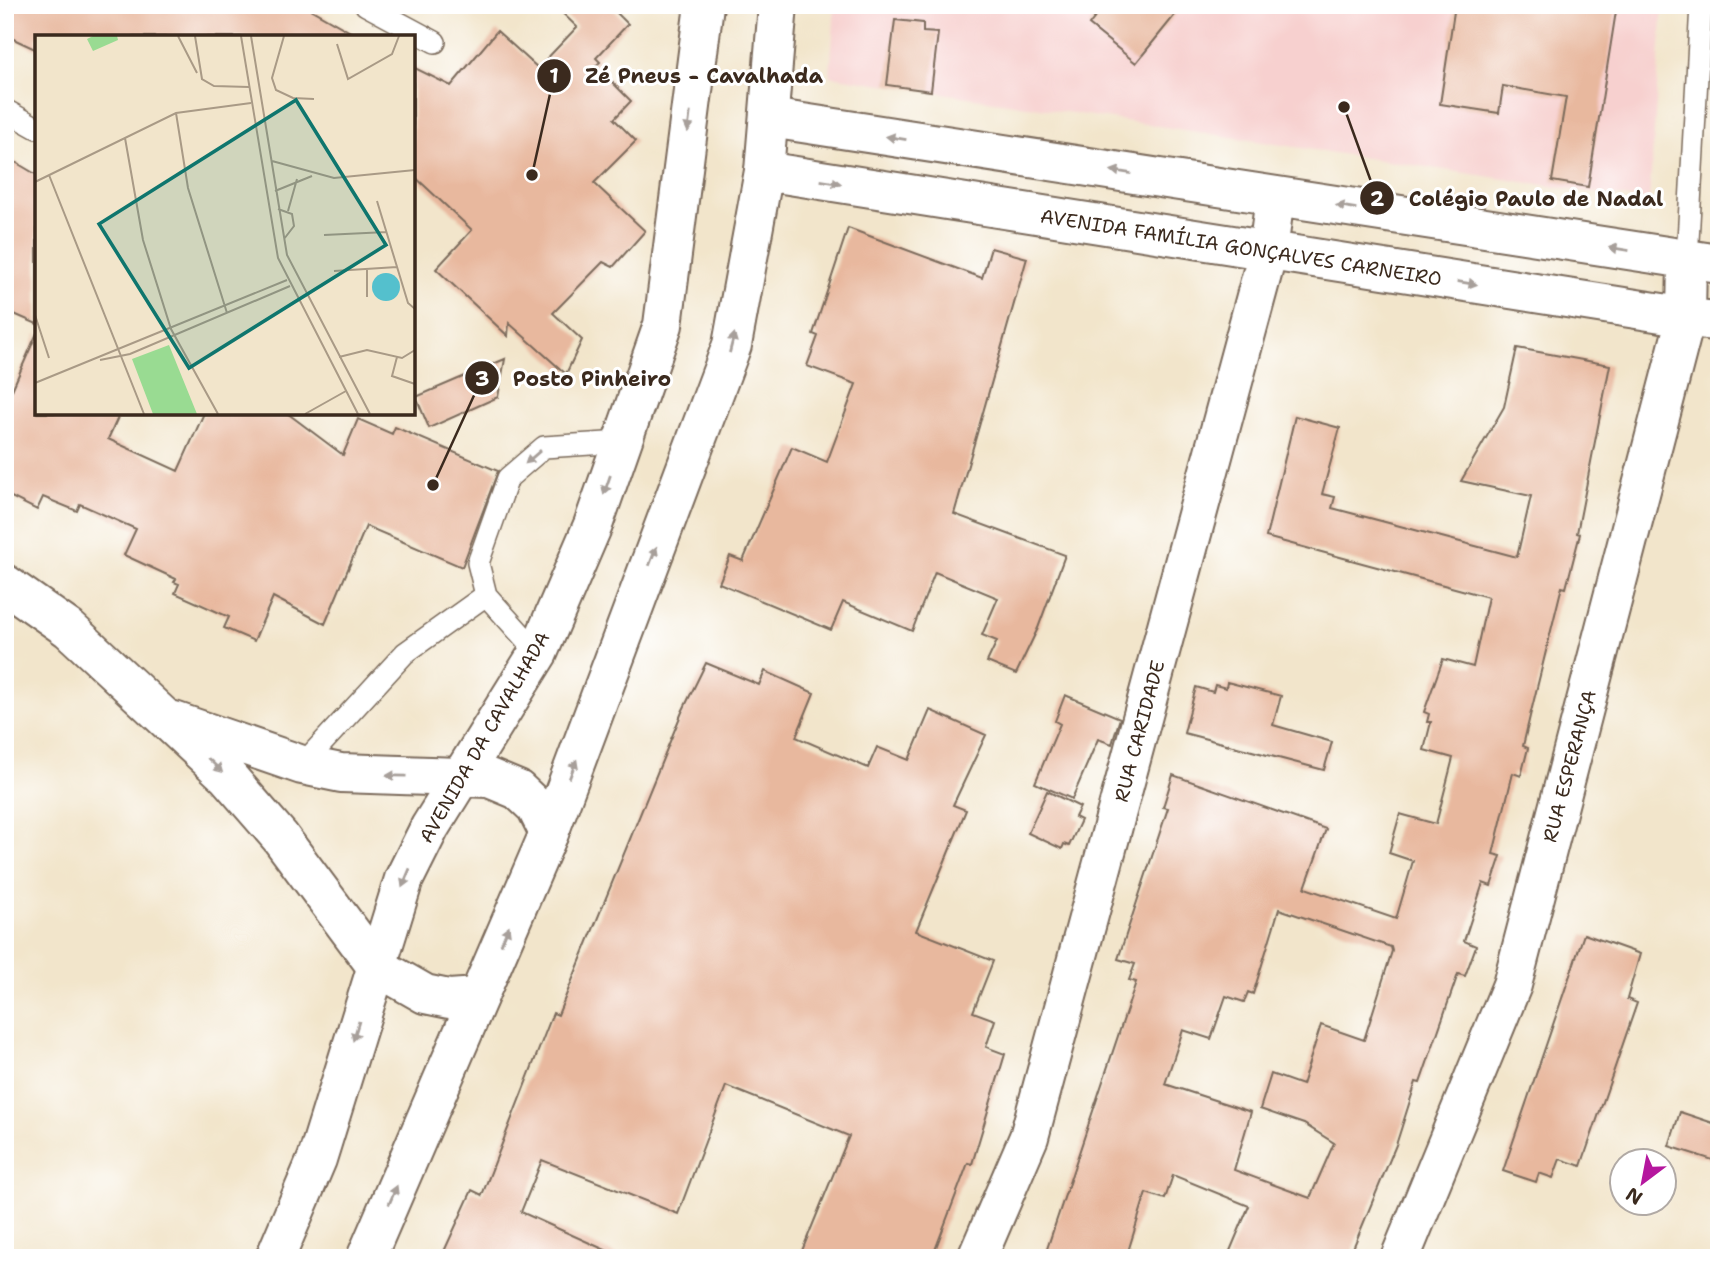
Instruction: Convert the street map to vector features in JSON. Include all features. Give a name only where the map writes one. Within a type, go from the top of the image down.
[{"type":"street","name":"AVENIDA DA CAVALHADA","points":[[275,1258],[317,1159],[404,878],[430,827],[464,777],[538,653],[593,525],[663,325],[704,5]]},
{"type":"street","points":[[366,1258],[549,833],[732,345],[764,171],[778,5]]},
{"type":"street","points":[[770,118],[1703,262]]},
{"type":"street","name":"AVENIDA FAMÍLIA GONÇALVES CARNEIRO","points":[[764,171],[1702,320]]},
{"type":"street","name":"RUA CARIDADE","points":[[976,1258],[1029,1137],[1268,252],[1275,196]]},
{"type":"street","name":"RUA ESPERANÇA","points":[[1400,1258],[1512,985],[1702,320],[1703,262]]},
{"type":"street","points":[[5,584],[69,629],[227,776],[280,837],[376,966],[425,995],[449,999],[478,998]]},
{"type":"street","points":[[166,718],[236,739],[302,765],[341,773],[489,778],[518,790],[536,807],[549,833]]},
{"type":"lane","points":[[366,5],[435,42]]},
{"type":"lane","points":[[1701,5],[1703,262]]},
{"type":"lane","points":[[5,110],[35,127]]},
{"type":"lane","points":[[538,653],[486,595],[478,563],[508,478],[544,447],[622,442]]},
{"type":"lane","points":[[302,765],[405,653],[486,595]]},
{"type":"shaded area","points":[[835,5],[1663,5],[1649,201],[830,76]]},
{"type":"building","points":[[5,5],[303,5],[356,35],[35,35],[35,49],[5,35]]},
{"type":"building","points":[[554,5],[609,5],[628,24],[596,58],[600,62],[596,66],[631,101],[614,119],[636,141],[594,183],[645,231],[613,267],[603,262],[553,313],[582,340],[566,374],[509,323],[508,336],[436,269],[472,230],[415,177],[415,68],[451,86],[497,31],[538,68],[577,27]]},
{"type":"building","points":[[1105,5],[1183,5],[1136,63],[1089,25]]},
{"type":"building","points":[[1455,5],[1617,5],[1588,187],[1552,181],[1566,97],[1503,86],[1499,113],[1440,104]]},
{"type":"building","points":[[895,20],[923,23],[923,32],[938,33],[931,91],[887,85]]},
{"type":"building","points":[[5,156],[35,174],[35,323],[5,310]]},
{"type":"building","points":[[848,228],[982,278],[991,248],[1027,258],[954,514],[1065,555],[1038,628],[1016,674],[987,662],[997,641],[982,635],[998,598],[935,572],[912,631],[843,602],[831,630],[719,583],[730,556],[743,561],[792,447],[827,462],[856,384],[807,366],[818,336],[813,334]]},
{"type":"building","points":[[35,338],[35,415],[119,415],[108,439],[178,471],[203,415],[290,415],[343,455],[358,419],[392,434],[395,427],[498,471],[462,567],[366,526],[325,624],[273,597],[254,641],[224,628],[229,617],[175,593],[179,584],[174,582],[176,579],[124,555],[136,529],[80,504],[77,511],[43,497],[37,510],[5,494],[5,406]]},
{"type":"building","points":[[1517,348],[1610,365],[1577,533],[1580,534],[1566,588],[1562,587],[1560,594],[1530,716],[1523,746],[1528,748],[1521,776],[1513,773],[1493,854],[1501,856],[1491,886],[1483,883],[1464,941],[1476,946],[1465,976],[1458,974],[1420,1083],[1416,1082],[1396,1145],[1349,1258],[1227,1258],[1249,1206],[1173,1175],[1165,1199],[1146,1193],[1126,1258],[1044,1258],[1136,982],[1129,980],[1135,964],[1118,959],[1168,808],[1163,807],[1173,775],[1326,829],[1305,888],[1396,919],[1413,861],[1389,853],[1400,814],[1436,824],[1453,758],[1424,750],[1431,722],[1427,722],[1429,714],[1424,712],[1443,659],[1473,667],[1488,597],[1266,537],[1295,416],[1340,428],[1322,494],[1335,497],[1332,508],[1517,557],[1531,496],[1461,481],[1504,407]],"holes":[[[1279,909],[1391,947],[1364,1040],[1321,1025],[1302,1085],[1271,1074],[1260,1109],[1304,1124],[1334,1143],[1310,1198],[1234,1170],[1251,1112],[1165,1084],[1183,1030],[1211,1039],[1226,996],[1244,1002],[1248,992],[1253,994]]]},
{"type":"building","points":[[505,359],[498,397],[429,428],[416,397]]},
{"type":"building","points":[[706,663],[759,685],[765,671],[814,693],[796,737],[868,768],[877,747],[909,760],[930,710],[986,735],[953,805],[966,810],[916,931],[993,961],[973,1012],[995,1020],[986,1047],[1005,1054],[972,1164],[968,1163],[932,1258],[799,1258],[849,1136],[726,1086],[678,1214],[542,1160],[521,1212],[623,1258],[441,1258],[472,1190],[482,1195],[553,1013],[558,1015],[682,712]]},
{"type":"building","points":[[1227,682],[1281,696],[1273,725],[1332,742],[1324,770],[1184,733],[1196,687],[1213,692],[1215,685],[1226,688]]},
{"type":"building","points":[[1065,695],[1120,718],[1112,744],[1098,739],[1072,799],[1035,783],[1060,724],[1055,721]]},
{"type":"building","points":[[1047,791],[1080,807],[1075,817],[1081,820],[1069,846],[1064,844],[1062,849],[1028,833]]},
{"type":"building","points":[[1584,934],[1640,954],[1627,999],[1637,1003],[1581,1166],[1560,1159],[1553,1178],[1539,1173],[1536,1182],[1503,1171]]},
{"type":"building","points":[[1680,1112],[1719,1125],[1719,1162],[1669,1146]]},
{"type":"place","name":"Colégio Paulo de Nadal","points":[[1344,107]]},
{"type":"place","name":"Zé Pneus - Cavalhada","points":[[532,175]]},
{"type":"place","name":"Posto Pinheiro","points":[[433,485]]}]
